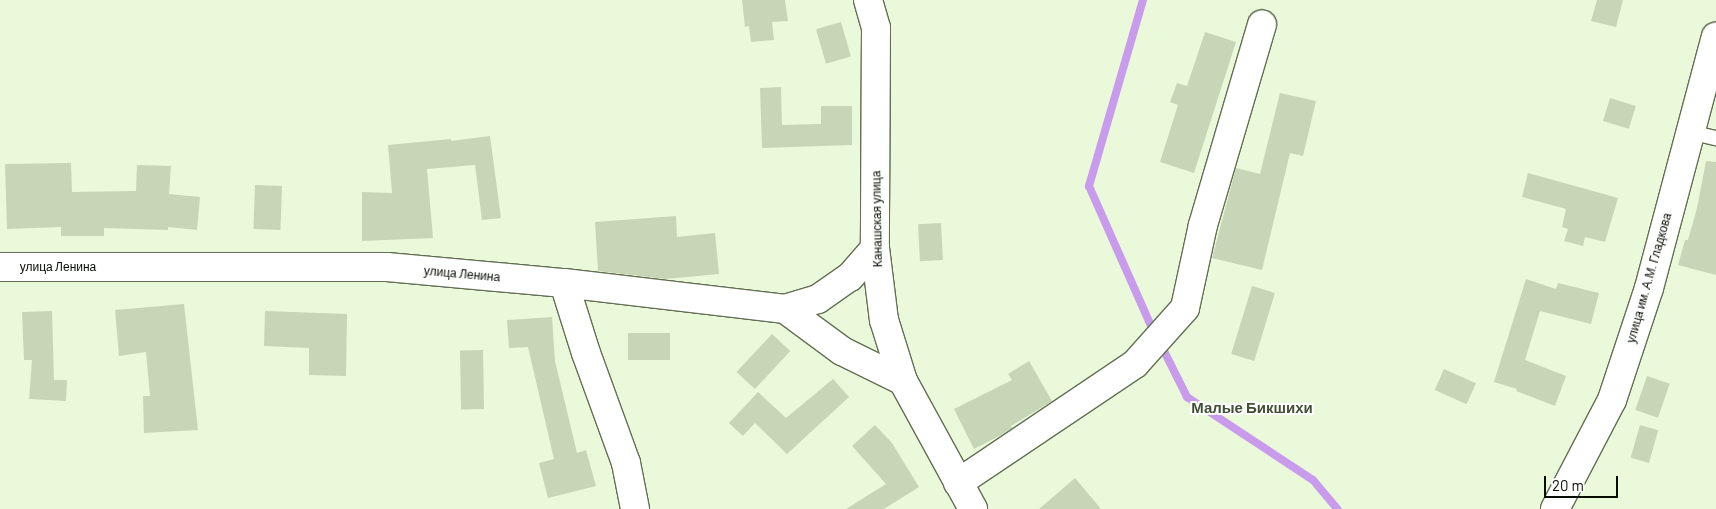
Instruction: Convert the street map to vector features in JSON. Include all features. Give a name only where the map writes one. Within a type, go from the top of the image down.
[{"type":"street","name":"Канашская улица","points":[[868,0],[876,28],[875,248],[884,320],[903,381],[972,509]]},
{"type":"street","points":[[958,483],[1135,364],[1185,308],[1204,225],[1262,24]]},
{"type":"street","name":"улица им. А.М. Гладкова","points":[[1555,509],[1612,400],[1649,288],[1689,132],[1716,37]]},
{"type":"street","points":[[785,309],[818,299],[850,278],[875,248]]},
{"type":"street","name":"улица Ленина","points":[[0,267],[387,268],[564,283],[785,309],[842,351],[903,381]]},
{"type":"street","points":[[564,283],[586,353],[626,463],[635,509]]},
{"type":"lane","points":[[1689,132],[1716,138]]},
{"type":"building","points":[[742,0],[785,0],[788,21],[772,22],[774,40],[751,42],[749,26],[745,27]]},
{"type":"building","points":[[1597,0],[1623,0],[1616,27],[1591,21]]},
{"type":"building","points":[[841,22],[851,57],[826,64],[816,29]]},
{"type":"building","points":[[1205,32],[1236,42],[1194,173],[1160,162],[1178,105],[1170,102],[1177,83],[1187,86]]},
{"type":"building","points":[[781,87],[782,125],[821,124],[821,106],[852,106],[852,145],[762,148],[760,88]]},
{"type":"building","points":[[1280,93],[1316,101],[1303,156],[1290,153],[1262,270],[1212,258],[1236,168],[1260,174]]},
{"type":"building","points":[[1610,98],[1636,106],[1629,129],[1603,121]]},
{"type":"building","points":[[490,136],[501,218],[482,220],[475,165],[427,169],[433,238],[362,241],[362,192],[392,193],[388,145],[451,139],[451,141]]},
{"type":"building","points":[[1706,161],[1716,162],[1716,275],[1678,265],[1685,240],[1688,240],[1697,208]]},
{"type":"building","points":[[71,163],[72,192],[136,191],[137,165],[171,166],[169,194],[200,197],[197,230],[168,227],[168,230],[104,228],[104,236],[61,236],[61,227],[7,229],[5,164]]},
{"type":"building","points":[[1528,173],[1618,198],[1605,242],[1585,237],[1583,246],[1564,241],[1568,229],[1562,227],[1566,209],[1522,197]]},
{"type":"building","points":[[255,185],[282,186],[280,230],[253,229]]},
{"type":"building","points":[[676,216],[677,237],[715,233],[719,274],[665,279],[598,271],[595,222]]},
{"type":"building","points":[[941,223],[943,260],[920,261],[918,224]]},
{"type":"building","points":[[1526,279],[1556,289],[1558,283],[1599,293],[1591,324],[1540,311],[1525,360],[1566,376],[1555,406],[1516,391],[1517,389],[1494,382]]},
{"type":"building","points":[[1252,286],[1275,293],[1254,361],[1231,354]]},
{"type":"building","points":[[184,304],[198,430],[144,433],[143,396],[150,396],[146,352],[119,356],[115,310]]},
{"type":"building","points":[[52,311],[54,380],[67,380],[66,401],[29,399],[32,360],[24,360],[22,312]]},
{"type":"building","points":[[265,311],[347,314],[346,376],[309,375],[309,348],[264,346]]},
{"type":"building","points":[[552,317],[555,361],[577,453],[586,450],[596,486],[548,498],[539,463],[554,459],[528,347],[509,348],[507,320]]},
{"type":"building","points":[[628,333],[670,333],[670,360],[628,360]]},
{"type":"building","points":[[772,334],[790,351],[755,389],[737,372]]},
{"type":"building","points":[[460,350],[483,350],[484,409],[461,409]]},
{"type":"building","points":[[1029,361],[1052,401],[1011,426],[1012,428],[1001,435],[974,449],[954,409],[1012,380],[1008,374]]},
{"type":"building","points":[[1444,369],[1476,383],[1467,404],[1435,390]]},
{"type":"building","points":[[1647,376],[1670,384],[1658,418],[1635,410]]},
{"type":"building","points":[[833,379],[849,397],[787,454],[755,423],[743,436],[729,423],[758,392],[786,418]]},
{"type":"building","points":[[875,425],[892,443],[919,487],[884,509],[846,509],[886,484],[852,446]]},
{"type":"building","points":[[1640,425],[1658,430],[1649,463],[1631,458]]},
{"type":"building","points":[[1075,478],[1101,509],[1039,509]]},
{"type":"waterway","points":[[1143,0],[1089,186],[1151,326]]},
{"type":"waterway","points":[[1163,349],[1187,397],[1313,480],[1337,509]]},
{"type":"district","name":"Малые Бикшихи","points":[[1252,408]]}]
